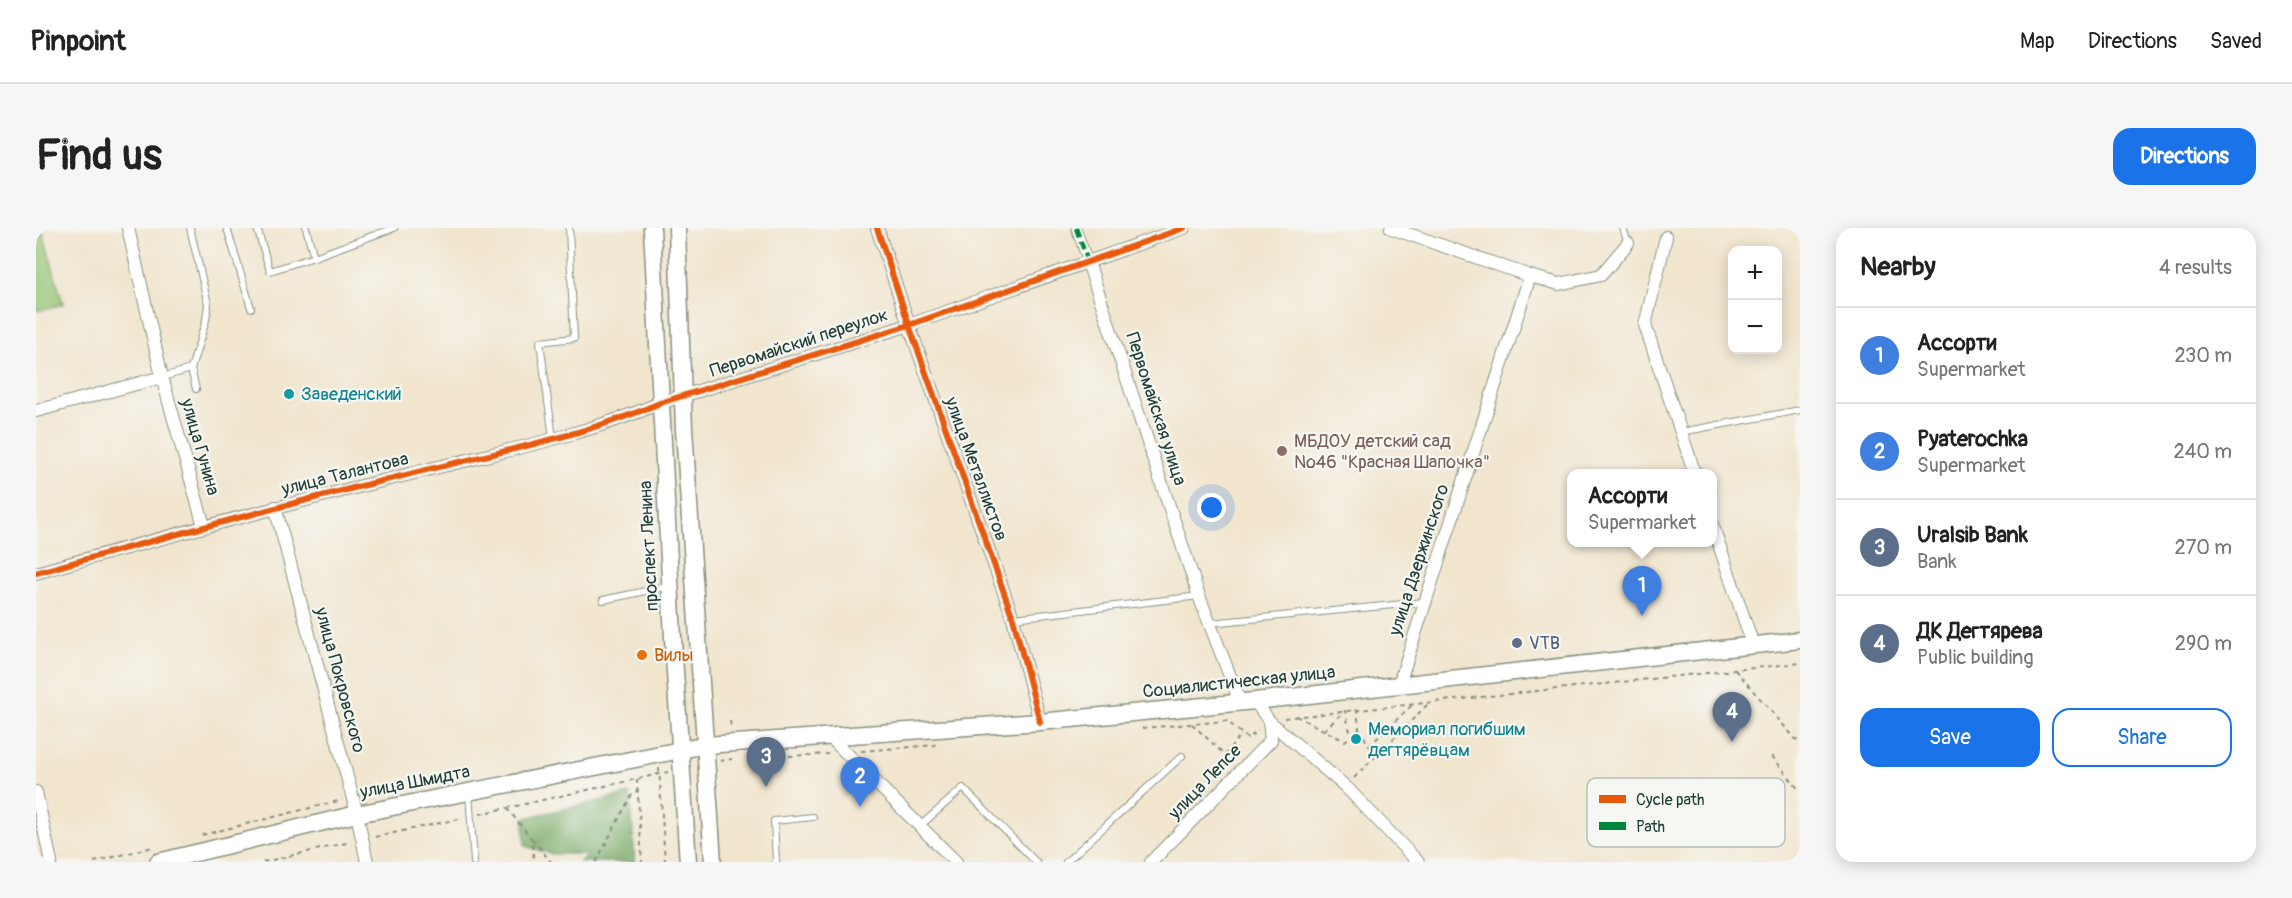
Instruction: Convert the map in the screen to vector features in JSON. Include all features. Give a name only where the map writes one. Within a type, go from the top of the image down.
[{"type":"main road","name":"проспект Ленина","points":[[652,228],[660,403],[688,862]]},
{"type":"main road","points":[[677,228],[683,396],[712,862]]},
{"type":"main road","name":"Социалистическая улица","points":[[681,748],[1040,722],[1248,702],[1800,640]]},
{"type":"main road","name":"улица Шмидта","points":[[158,862],[357,814],[681,748]]},
{"type":"street","name":"улица Гунина","points":[[128,228],[162,377],[204,526]]},
{"type":"street","name":"улица Металлистов","points":[[877,228],[1013,618],[1040,722]]},
{"type":"street","name":"Первомайская улица","points":[[1076,228],[1199,596],[1248,702],[1346,787],[1418,862]]},
{"type":"street","name":"Первомайский переулок","points":[[660,403],[909,325],[1184,228]]},
{"type":"street","points":[[1391,228],[1559,284],[1601,275],[1628,243]]},
{"type":"street","points":[[1666,232],[1645,325],[1693,469]]},
{"type":"street","name":"улица Дзержинского","points":[[1399,684],[1530,276]]},
{"type":"street","points":[[36,411],[162,377]]},
{"type":"street","name":"улица Талантова","points":[[36,573],[275,507],[553,438],[660,403]]},
{"type":"street","name":"улица Покровского","points":[[275,507],[357,814],[367,862]]},
{"type":"street","points":[[1717,536],[1753,645]]},
{"type":"street","name":"улица Лепсе","points":[[1151,862],[1271,740],[1269,721]]},
{"type":"street","points":[[829,736],[956,862]]},
{"type":"street","points":[[36,792],[51,862]]},
{"type":"lane","points":[[190,228],[208,304],[206,320],[191,369],[196,389]]},
{"type":"lane","points":[[227,228],[251,308]]},
{"type":"lane","points":[[257,228],[270,271],[394,228]]},
{"type":"lane","points":[[306,228],[314,257]]},
{"type":"lane","points":[[553,438],[540,342],[574,338],[569,228]]},
{"type":"lane","points":[[1623,228],[1628,243]]},
{"type":"lane","points":[[162,377],[191,369]]},
{"type":"lane","points":[[1681,432],[1800,410]]},
{"type":"lane","points":[[603,600],[671,585]]},
{"type":"lane","points":[[1013,618],[1199,596]]},
{"type":"lane","points":[[1210,623],[1424,602]]},
{"type":"lane","points":[[1066,862],[1182,756]]},
{"type":"lane","points":[[920,826],[963,788],[1036,862]]},
{"type":"lane","points":[[469,791],[474,862]]},
{"type":"lane","points":[[776,862],[774,821],[813,817]]},
{"type":"path","points":[[1269,721],[1357,709],[1800,663]]},
{"type":"path","points":[[1735,670],[1800,744]]},
{"type":"path","points":[[1346,787],[1430,702]]},
{"type":"path","points":[[1370,746],[1414,704]]},
{"type":"path","points":[[1357,709],[1359,729],[1376,756]]},
{"type":"path","points":[[1324,730],[1345,711]]},
{"type":"path","points":[[1345,711],[1351,736]]},
{"type":"path","points":[[1296,716],[1345,741],[1359,729]]},
{"type":"path","points":[[1191,724],[1225,755]]},
{"type":"path","points":[[1218,776],[1225,755],[1241,734]]},
{"type":"path","points":[[658,753],[665,862]]},
{"type":"path","points":[[1772,756],[1800,791]]},
{"type":"path","points":[[638,778],[642,862]]},
{"type":"path","points":[[596,862],[631,796],[638,790]]},
{"type":"path","points":[[507,808],[551,862]]},
{"type":"path","points":[[532,839],[534,862]]},
{"type":"green space","points":[[43,233],[63,304],[36,311],[36,235]]},
{"type":"green space","points":[[630,794],[635,862],[580,862],[587,854],[552,854],[525,846],[524,818]]},
{"type":"marked path","points":[[1076,228],[1088,262]]},
{"type":"cycle path","points":[[877,228],[1013,618],[1040,722]]},
{"type":"cycle path","points":[[36,573],[356,487],[565,436],[660,403],[909,325],[1184,228]]},
{"type":"place","name":"Заведенский","points":[[289,394]]},
{"type":"place","name":"МБДОУ детский сад №46 \"Красная Шапочка\"","points":[[1282,451]]},
{"type":"place","name":"Ассорти","points":[[1642,616]]},
{"type":"place","name":"VTB","points":[[1517,643]]},
{"type":"place","name":"Вилы","points":[[642,655]]},
{"type":"place","name":"Мемориал погибшим дегтярёвцам","points":[[1356,739]]},
{"type":"place","name":"ДК Дегтярева","points":[[1732,742]]},
{"type":"place","name":"Uralsib Bank","points":[[766,787]]},
{"type":"place","name":"Pyaterochka","points":[[860,807]]}]
